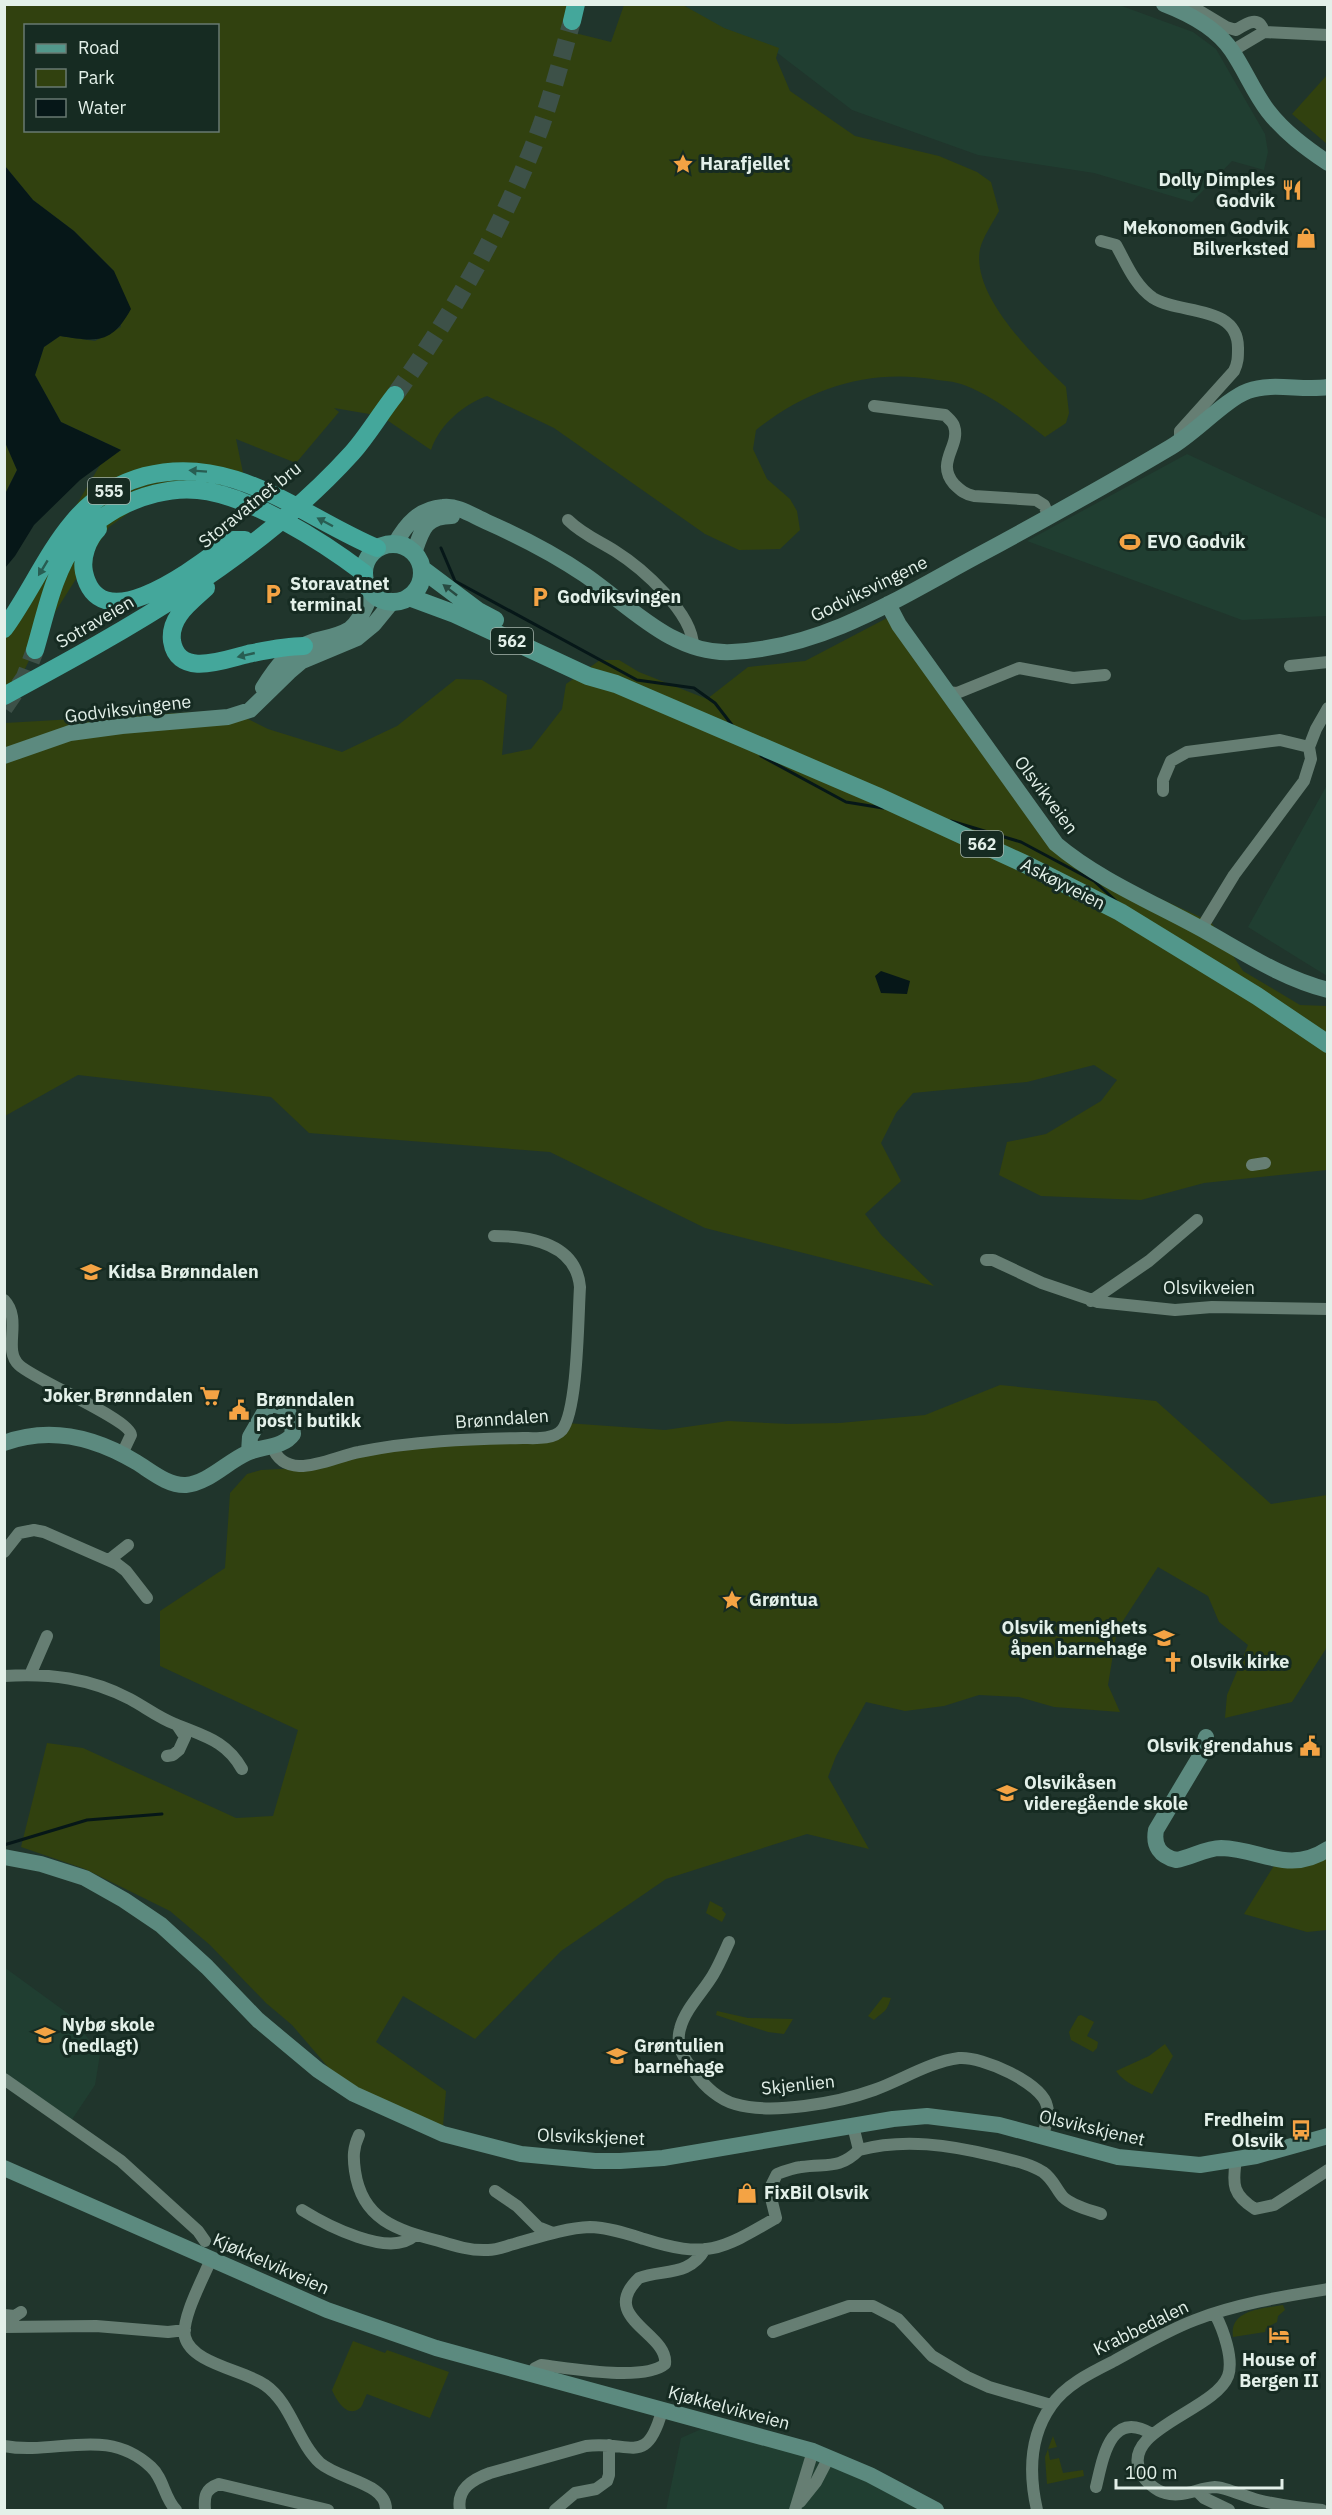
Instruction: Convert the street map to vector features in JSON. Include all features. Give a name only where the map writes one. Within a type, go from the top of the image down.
[{"type":"highway","name":"555","points":[[331,470],[369,434],[378,417],[395,395]]},
{"type":"highway","name":"555","points":[[4,629],[58,542],[85,509],[100,496],[118,486],[156,473],[198,470],[233,478],[386,546]]},
{"type":"highway","name":"Storavatnet bru","points":[[201,576],[264,543],[270,530],[331,470]]},
{"type":"highway","name":"Storavatnet bru","points":[[201,576],[331,470]]},
{"type":"highway","name":"555","points":[[35,651],[54,585],[64,561],[78,539],[89,527],[123,505],[148,495],[199,490],[228,497],[298,531],[364,573]]},
{"type":"highway","name":"555","points":[[123,505],[93,535],[88,545],[83,566],[91,590],[106,600],[116,602],[132,600],[201,576]]},
{"type":"highway","name":"555","points":[[201,576],[173,626],[173,647],[188,661],[208,664],[278,648],[304,646]]},
{"type":"highway","name":"Sotraveien","points":[[4,682],[201,576]]},
{"type":"highway","name":"Sotraveien","points":[[4,696],[105,640],[201,576]]},
{"type":"main road","points":[[1164,4],[1203,23],[1221,37],[1276,121],[1328,163]]},
{"type":"main road","name":"Godviksvingene","points":[[386,546],[408,523],[429,509],[453,507],[521,537],[550,553],[586,576],[662,632],[693,646],[727,652],[780,647],[838,628],[888,604],[1049,517],[1180,442],[1246,392],[1266,388],[1328,387]]},
{"type":"main road","name":"Godviksvingene","points":[[418,561],[421,534],[433,519],[441,516],[477,518]]},
{"type":"main road","points":[[257,712],[278,665],[290,653],[339,635],[359,620],[372,593],[364,573],[368,559],[386,546]]},
{"type":"main road","name":"562","points":[[386,546],[405,546],[418,561]]},
{"type":"main road","points":[[400,599],[418,588],[418,561]]},
{"type":"main road","name":"Askøyveien","points":[[418,561],[478,611],[592,668],[616,684]]},
{"type":"main road","name":"562","points":[[372,593],[381,599],[400,599]]},
{"type":"main road","name":"Godviksvingene","points":[[4,756],[70,734],[122,726],[228,717],[250,710],[257,712],[289,672],[302,661],[357,638],[400,599]]},
{"type":"main road","name":"Askøyveien","points":[[400,599],[455,614],[588,676],[616,684],[877,796],[1027,865],[1120,912],[1257,996],[1328,1044]]},
{"type":"main road","name":"Olsvikveien","points":[[888,604],[898,626],[1056,844],[1071,857],[1106,878],[1263,964],[1307,985],[1328,990]]},
{"type":"main road","points":[[4,1443],[32,1435],[52,1434],[84,1439],[107,1445],[157,1475],[181,1485],[202,1480],[249,1452],[285,1442],[293,1434],[291,1418],[286,1408],[273,1404],[262,1414],[250,1437],[249,1452]]},
{"type":"main road","points":[[1206,1737],[1202,1754],[1156,1830],[1155,1845],[1160,1852],[1176,1860],[1218,1848],[1298,1862],[1316,1857],[1328,1849]]},
{"type":"main road","name":"Olsvikskjenet","points":[[4,1857],[41,1864],[85,1878],[124,1900],[161,1925],[258,2020],[318,2070],[354,2094],[443,2134],[521,2154],[595,2161],[663,2158],[893,2119],[938,2117],[999,2125],[1096,2152],[1143,2160],[1200,2165],[1236,2160],[1328,2136]]},
{"type":"main road","name":"Kjøkkelvikveien","points":[[4,2168],[327,2310],[436,2348],[813,2451],[884,2482],[936,2511]]},
{"type":"street","points":[[1188,4],[1226,27],[1236,30],[1250,21],[1255,21],[1260,24],[1264,32]]},
{"type":"street","points":[[1232,51],[1264,32],[1328,35]]},
{"type":"street","points":[[1101,241],[1116,245],[1139,285],[1151,297],[1164,304],[1210,314],[1225,321],[1238,340],[1238,364],[1180,431],[1180,442]]},
{"type":"street","points":[[874,406],[945,416],[954,424],[955,429],[947,470],[951,480],[960,490],[974,496],[1036,500],[1044,505],[1049,517]]},
{"type":"street","points":[[568,520],[577,530],[615,551],[639,568],[685,620],[693,634],[693,646]]},
{"type":"street","points":[[1290,666],[1328,662]]},
{"type":"street","points":[[946,692],[957,693],[1019,668],[1073,678],[1105,675]]},
{"type":"street","points":[[1201,929],[1234,875],[1304,781],[1311,759],[1309,747],[1328,708]]},
{"type":"street","points":[[1164,791],[1163,780],[1171,761],[1187,752],[1281,740],[1309,747]]},
{"type":"street","points":[[1252,1165],[1265,1163]]},
{"type":"street","name":"Olsvikveien","points":[[1091,1301],[1149,1261],[1197,1220]]},
{"type":"street","name":"Brønndalen","points":[[272,1446],[275,1455],[282,1462],[300,1468],[389,1446],[462,1439],[544,1438],[560,1432],[566,1423],[572,1404],[579,1274],[559,1251],[540,1240],[494,1236]]},
{"type":"street","name":"Olsvikveien","points":[[986,1260],[993,1260],[1042,1283],[1091,1301],[1175,1310],[1212,1307],[1328,1309]]},
{"type":"street","points":[[4,1300],[10,1307],[14,1320],[12,1350],[18,1365],[52,1386],[108,1414],[129,1429],[130,1436],[122,1454]]},
{"type":"street","points":[[4,1552],[19,1533],[34,1530],[109,1560],[126,1571],[147,1598]]},
{"type":"street","points":[[109,1560],[128,1545]]},
{"type":"street","points":[[30,1675],[47,1636]]},
{"type":"street","points":[[4,1676],[30,1675],[76,1679],[100,1684],[177,1725],[192,1729],[228,1748],[242,1769]]},
{"type":"street","points":[[167,1756],[173,1755],[183,1744],[185,1737],[177,1725]]},
{"type":"street","name":"Skjenlien","points":[[729,1942],[713,1975],[683,2021],[678,2042],[680,2050],[698,2078],[725,2100],[753,2108],[809,2106],[874,2090],[924,2069],[960,2058],[978,2060],[1023,2080],[1045,2100],[1048,2114],[1042,2137]]},
{"type":"street","points":[[4,2079],[122,2161],[198,2231],[205,2241]]},
{"type":"street","points":[[853,2126],[859,2150]]},
{"type":"street","points":[[359,2135],[353,2158],[357,2182],[363,2198],[373,2212],[381,2219],[414,2236],[466,2249],[489,2250],[553,2233],[592,2227],[632,2235],[672,2248],[705,2249],[725,2246],[776,2218],[769,2190],[777,2174],[800,2167],[840,2164],[849,2160],[859,2150],[873,2146],[905,2144],[942,2144],[1029,2165],[1044,2173],[1064,2198],[1101,2214]]},
{"type":"street","points":[[1236,2160],[1235,2187],[1243,2201],[1255,2209],[1274,2205],[1328,2170]]},
{"type":"street","points":[[495,2191],[517,2206],[538,2227],[553,2233]]},
{"type":"street","points":[[302,2210],[323,2223],[354,2237],[398,2243],[408,2241],[414,2236]]},
{"type":"street","name":"Kjøkkelvikveien","points":[[531,2375],[535,2368],[541,2365],[602,2372],[640,2372],[659,2369],[665,2364],[666,2358],[630,2318],[626,2307],[629,2292],[639,2278],[683,2269],[698,2259],[705,2249]]},
{"type":"street","points":[[211,2259],[185,2330],[186,2338],[197,2354],[256,2379],[268,2387],[277,2396],[307,2446],[321,2463],[339,2475],[378,2491],[387,2503],[387,2511]]},
{"type":"street","name":"Krabbedalen","points":[[1037,2511],[1031,2470],[1033,2453],[1042,2421],[1052,2405],[1067,2390],[1099,2369],[1175,2328],[1259,2302],[1328,2289]]},
{"type":"street","points":[[773,2332],[849,2306],[873,2306],[898,2319],[932,2356],[967,2377],[999,2391],[1052,2405]]},
{"type":"street","points":[[4,2315],[15,2316],[21,2312]]},
{"type":"street","points":[[1215,2314],[1228,2354],[1230,2366],[1228,2376],[1218,2391],[1152,2434],[1137,2453],[1137,2466],[1143,2477],[1166,2494],[1198,2492],[1216,2487],[1261,2501],[1322,2511]]},
{"type":"street","points":[[4,2327],[96,2326],[168,2332],[185,2330]]},
{"type":"street","points":[[460,2511],[462,2492],[477,2478],[586,2446],[609,2445],[636,2448],[649,2443],[654,2437],[662,2411]]},
{"type":"street","points":[[1096,2487],[1106,2446],[1114,2434],[1123,2429],[1136,2428],[1152,2434]]},
{"type":"street","points":[[4,2446],[104,2443],[121,2447],[137,2455],[157,2474],[176,2511]]},
{"type":"street","points":[[555,2511],[576,2493],[596,2489],[607,2481],[609,2445]]},
{"type":"street","points":[[797,2507],[813,2451]]},
{"type":"street","points":[[797,2507],[816,2482],[830,2457]]},
{"type":"street","points":[[203,2510],[205,2495],[210,2487],[219,2484],[328,2511]]},
{"type":"street","points":[[1198,2492],[1204,2498],[1228,2511]]},
{"type":"shaded area","points":[[687,4],[1119,5],[1193,32],[1216,49],[1265,134],[1268,152],[1264,170],[1232,161],[1192,202],[1094,173],[978,155],[852,110],[771,48],[685,12]]},
{"type":"shaded area","points":[[1187,454],[1327,519],[1327,616],[1242,620],[1027,541]]},
{"type":"shaded area","points":[[1327,785],[1327,976],[1248,927]]},
{"type":"shaded area","name":"Nybø skole (nedlagt)","points":[[4,1967],[70,2015],[100,2054],[95,2085],[71,2121],[5,2076]]},
{"type":"shaded area","points":[[706,2427],[797,2449],[936,2510],[666,2510],[681,2438]]},
{"type":"green space","points":[[5,5],[572,5],[571,32],[611,42],[624,5],[683,5],[724,28],[779,48],[776,58],[790,91],[855,136],[939,156],[977,172],[991,182],[999,211],[980,249],[980,267],[985,286],[995,305],[1023,343],[1066,387],[1069,413],[1066,423],[1045,437],[996,401],[952,382],[884,377],[839,385],[817,393],[796,403],[756,430],[753,449],[767,479],[790,499],[797,511],[800,530],[780,549],[739,550],[705,534],[554,428],[487,396],[469,405],[453,417],[440,432],[431,450],[381,416],[334,408],[339,412],[296,463],[236,439],[246,487],[172,482],[109,527],[43,631],[5,711],[5,626],[100,465],[121,450],[61,422],[35,375],[44,347],[60,336],[95,341],[121,327],[114,271],[74,231],[33,200],[5,166]]},
{"type":"green space","points":[[1327,75],[1327,144],[1292,114]]},
{"type":"green space","points":[[4,440],[17,470],[5,494],[4,494]]},
{"type":"green space","points":[[887,618],[1057,851],[1211,922],[1243,971],[1300,1005],[1327,1006],[1327,1170],[1204,1183],[1141,1200],[1041,1196],[999,1175],[1007,1142],[1046,1134],[1101,1101],[1117,1080],[1094,1065],[1027,1082],[913,1093],[896,1113],[881,1143],[901,1181],[865,1214],[882,1236],[934,1286],[705,1228],[550,1152],[309,1133],[271,1097],[78,1075],[5,1116],[5,723],[230,710],[268,729],[342,752],[397,726],[456,679],[482,680],[507,695],[502,755],[531,749],[562,709],[566,684],[600,660],[619,660],[639,672],[707,699],[748,667],[805,661]]},
{"type":"green space","points":[[1000,1385],[1156,1401],[1271,1504],[1327,1495],[1327,1647],[1292,1702],[1225,1718],[1227,1695],[1248,1645],[1219,1622],[1208,1596],[1158,1567],[1117,1630],[1108,1685],[1120,1712],[1054,1707],[1019,1697],[979,1695],[944,1706],[905,1711],[866,1702],[836,1756],[828,1777],[869,1849],[807,1834],[666,1879],[561,1951],[475,2039],[403,1996],[376,2042],[446,2091],[443,2126],[363,2092],[334,2074],[292,2025],[266,2003],[210,1945],[170,1911],[85,1869],[21,1847],[47,1743],[83,1748],[236,1818],[273,1816],[298,1730],[160,1666],[160,1611],[225,1568],[230,1493],[247,1474],[261,1470],[300,1468],[350,1454],[544,1438],[566,1423],[665,1430],[728,1421],[788,1424],[840,1423],[925,1415]]},
{"type":"green space","points":[[1327,1852],[1327,1930],[1307,1932],[1244,1914],[1275,1864]]},
{"type":"green space","points":[[710,1901],[723,1908],[726,1914],[722,1922],[706,1913]]},
{"type":"green space","points":[[883,1997],[891,1998],[886,2009],[874,2020],[868,2016]]},
{"type":"green space","points":[[717,2011],[748,2018],[793,2019],[784,2034],[768,2032],[716,2015]]},
{"type":"green space","points":[[1081,2015],[1094,2022],[1087,2036],[1098,2042],[1093,2052],[1071,2040],[1069,2032],[1078,2016]]},
{"type":"green space","points":[[1165,2044],[1173,2056],[1152,2094],[1127,2082],[1116,2071],[1149,2056]]},
{"type":"green space","points":[[1283,2305],[1285,2310],[1278,2316],[1277,2322],[1266,2328],[1265,2332],[1233,2337],[1236,2321],[1242,2316],[1249,2312]]},
{"type":"green space","points":[[353,2341],[385,2353],[387,2350],[449,2372],[430,2418],[367,2394],[361,2407],[356,2410],[347,2410],[343,2407],[332,2390]]},
{"type":"green space","points":[[1053,2436],[1057,2447],[1048,2449]]},
{"type":"green space","points":[[1048,2449],[1050,2460],[1059,2458],[1063,2473],[1083,2470],[1084,2476],[1047,2484],[1045,2457]]},
{"type":"water","points":[[5,166],[33,200],[74,231],[114,271],[131,309],[110,335],[94,339],[60,336],[44,347],[35,375],[61,422],[121,450],[80,480],[34,525],[5,568],[5,494],[17,470],[4,440]]},
{"type":"water","points":[[881,971],[910,981],[907,994],[881,993],[875,976]]},
{"type":"waterway","points":[[441,548],[455,581],[637,680],[694,688],[715,703],[732,725]]},
{"type":"waterway","points":[[761,756],[846,802],[883,808]]},
{"type":"waterway","points":[[951,821],[1021,842],[1094,881],[1116,901]]},
{"type":"waterway","points":[[4,1845],[87,1820],[162,1814]]},
{"type":"tunnel","points":[[395,395],[458,299],[495,232],[541,126],[572,21]]},
{"type":"tunnel","points":[[4,708],[25,677],[35,650]]},
{"type":"place","name":"Harafjellet","points":[[683,164]]},
{"type":"place","name":"Dolly Dimples Godvik","points":[[1292,190]]},
{"type":"place","name":"Mekonomen Godvik Bilverksted","points":[[1306,238]]},
{"type":"place","name":"EVO Godvik","points":[[1130,542]]},
{"type":"place","name":"Storavatnet terminal","points":[[273,594]]},
{"type":"place","name":"Godviksvingen","points":[[540,597]]},
{"type":"place","name":"Kidsa Brønndalen","points":[[91,1272]]},
{"type":"place","name":"Joker Brønndalen","points":[[210,1396]]},
{"type":"place","name":"Brønndalen post i butikk","points":[[239,1410]]},
{"type":"place","name":"Grøntua","points":[[732,1600]]},
{"type":"place","name":"Olsvik menighets åpen barnehage","points":[[1164,1638]]},
{"type":"place","name":"Olsvik kirke","points":[[1173,1662]]},
{"type":"place","name":"Olsvik grendahus","points":[[1310,1746]]},
{"type":"place","name":"Olsvikåsen videregående skole","points":[[1007,1793]]},
{"type":"place","name":"Nybø skole (nedlagt)","points":[[45,2035]]},
{"type":"place","name":"Grøntulien barnehage","points":[[617,2056]]},
{"type":"place","name":"Fredheim Olsvik","points":[[1301,2130]]},
{"type":"place","name":"FixBil Olsvik","points":[[747,2193]]},
{"type":"place","name":"House of Bergen II","points":[[1279,2335]]}]
